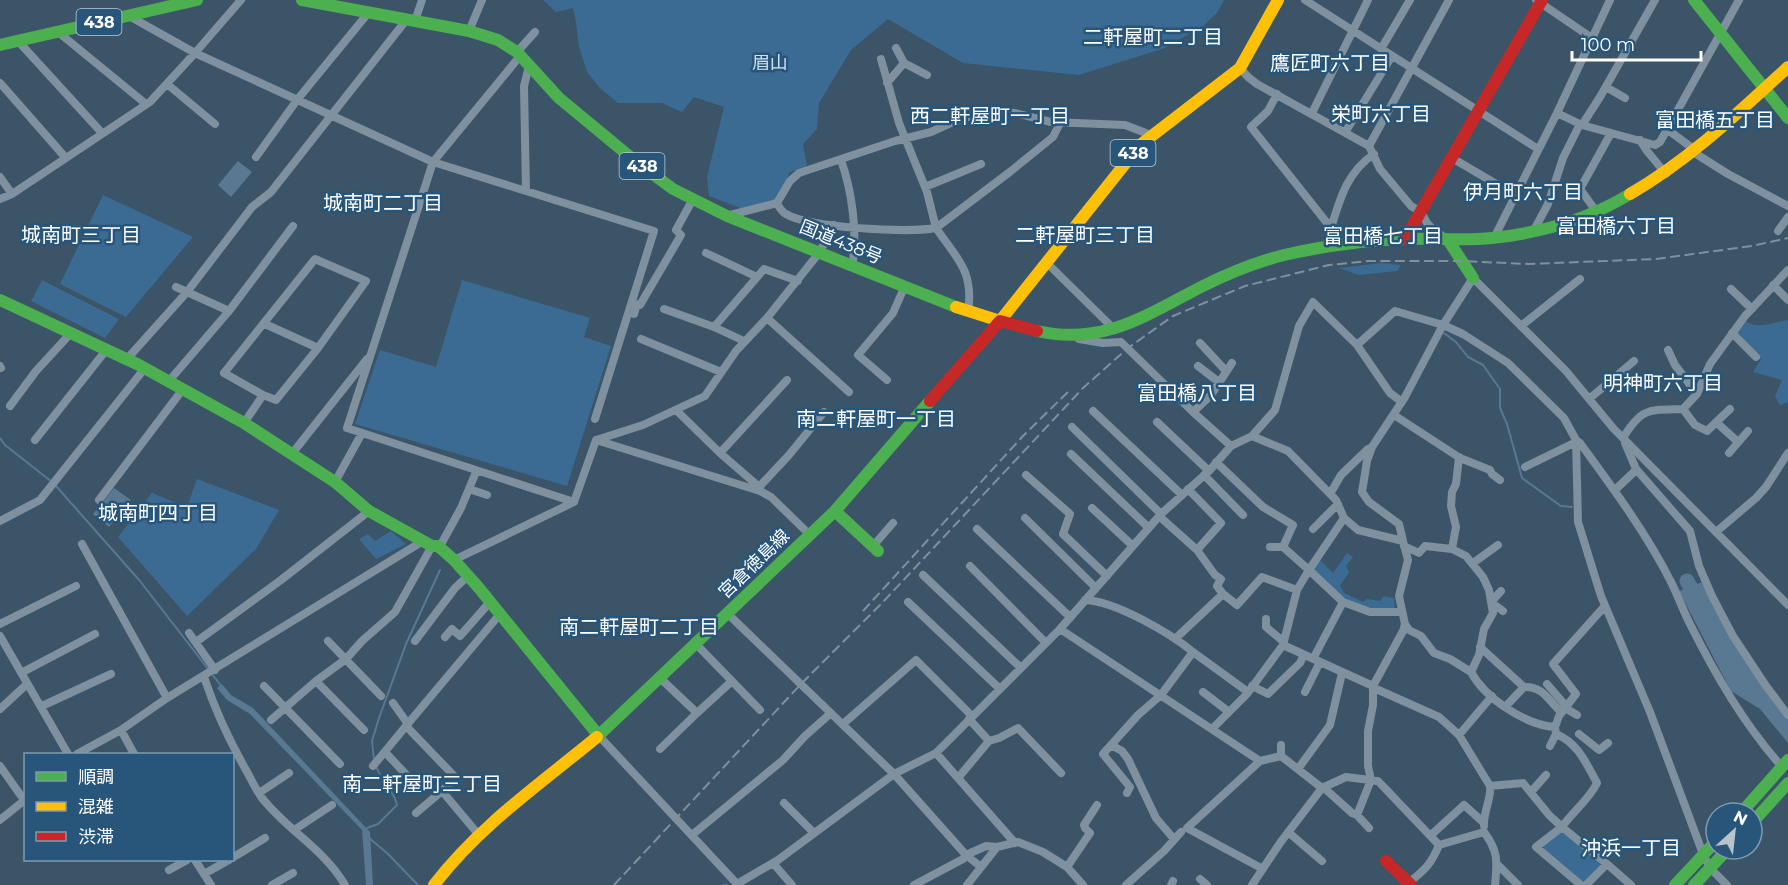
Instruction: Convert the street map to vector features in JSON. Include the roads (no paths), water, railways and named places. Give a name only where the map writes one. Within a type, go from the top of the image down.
[{"type":"main road","name":"438","points":[[0,45],[197,0]]},
{"type":"main road","name":"国道438号","points":[[302,0],[469,31],[498,40],[519,54],[559,98],[673,189],[727,216],[904,288],[968,312],[1038,332],[1065,336],[1087,336],[1131,325],[1207,284],[1245,268],[1292,253],[1405,239],[1494,238],[1564,224],[1596,212],[1666,174],[1788,67]]},
{"type":"main road","name":"438","points":[[1000,321],[1140,145],[1240,68],[1278,0]]},
{"type":"main road","points":[[1694,0],[1788,118]]},
{"type":"main road","points":[[1405,239],[1539,1]]},
{"type":"main road","points":[[1448,240],[1473,278]]},
{"type":"main road","points":[[0,300],[145,368],[244,423],[335,482],[369,511],[454,560],[501,614],[599,736]]},
{"type":"main road","name":"宮倉徳島線","points":[[434,885],[453,860],[478,834],[599,736],[835,511],[1000,321]]},
{"type":"main road","points":[[835,511],[876,549]]},
{"type":"main road","points":[[1753,801],[1786,767]]},
{"type":"main road","points":[[1764,810],[1788,783]]},
{"type":"main road","points":[[1675,885],[1703,854]]},
{"type":"main road","points":[[1386,861],[1408,884]]},
{"type":"main road","points":[[1694,885],[1717,861]]},
{"type":"street","points":[[0,199],[12,194],[146,104],[167,84],[241,0]]},
{"type":"street","points":[[127,359],[187,292],[252,207],[271,192],[330,115],[411,20],[422,0]]},
{"type":"street","points":[[469,31],[482,0]]},
{"type":"street","points":[[1305,0],[1538,149]]},
{"type":"street","points":[[1312,113],[1368,0]]},
{"type":"street","points":[[1381,49],[1410,0]]},
{"type":"street","points":[[1369,146],[1449,0]]},
{"type":"street","points":[[1494,238],[1557,113],[1610,0]]},
{"type":"street","points":[[1533,232],[1548,204],[1563,158],[1655,0]]},
{"type":"street","points":[[1557,113],[1581,125],[1655,145],[1660,142],[1739,0]]},
{"type":"street","points":[[1539,1],[1592,38]]},
{"type":"street","points":[[256,157],[297,100],[369,12]]},
{"type":"street","points":[[128,16],[195,53],[433,162],[654,231],[595,419]]},
{"type":"street","points":[[58,32],[146,104]]},
{"type":"street","points":[[535,32],[433,162],[347,428],[476,472],[574,502]]},
{"type":"street","points":[[18,41],[102,133]]},
{"type":"street","points":[[896,48],[904,63],[927,75]]},
{"type":"street","points":[[1346,132],[1392,56]]},
{"type":"street","points":[[881,59],[906,139],[925,187],[936,228],[967,273],[971,294],[968,312]]},
{"type":"street","points":[[887,83],[904,63]]},
{"type":"street","points":[[526,191],[524,86],[530,66]]},
{"type":"street","points":[[1240,68],[1248,77],[1369,146],[1380,169],[1411,206],[1421,212],[1426,223],[1448,240]]},
{"type":"street","points":[[0,83],[65,157]]},
{"type":"street","points":[[167,84],[215,124]]},
{"type":"street","points":[[1606,87],[1625,98]]},
{"type":"street","points":[[1277,94],[1268,111],[1251,127],[1331,228]]},
{"type":"street","points":[[727,216],[777,203],[790,181],[799,173],[931,132],[955,121],[992,110],[1060,123],[1125,125],[1151,135]]},
{"type":"street","points":[[777,203],[784,213],[797,219],[834,225],[881,230],[936,228],[1053,137],[1060,123]]},
{"type":"street","points":[[1668,130],[1728,174],[1788,206]]},
{"type":"street","points":[[1596,212],[1580,189],[1611,133]]},
{"type":"street","points":[[1640,140],[1666,174]]},
{"type":"street","points":[[1326,247],[1343,190],[1365,160],[1374,154]]},
{"type":"street","points":[[1452,158],[1515,195]]},
{"type":"street","points":[[841,160],[849,184],[854,227],[855,250],[852,267]]},
{"type":"street","points":[[925,187],[981,164]]},
{"type":"street","points":[[0,177],[12,194]]},
{"type":"street","points":[[626,320],[632,322],[637,304],[640,305],[681,235],[676,230],[693,199]]},
{"type":"street","points":[[1778,231],[1788,217]]},
{"type":"street","points":[[596,440],[643,426],[705,396],[744,341],[798,281],[819,253],[834,225]]},
{"type":"street","points":[[169,381],[229,311],[293,226]]},
{"type":"street","points":[[706,254],[757,277]]},
{"type":"street","points":[[315,259],[366,281],[318,348],[276,400],[224,373],[265,324],[315,259]]},
{"type":"street","points":[[1046,262],[1115,330]]},
{"type":"street","points":[[714,327],[764,269],[798,281]]},
{"type":"street","points":[[1788,270],[1732,333],[1710,364],[1697,394],[1683,409],[1649,410],[1632,424],[1624,439],[1636,470],[1690,531],[1699,566],[1717,606],[1740,646],[1788,715]]},
{"type":"street","points":[[1581,885],[1536,847],[1562,827],[1589,797],[1597,783],[1576,746],[1556,731],[1530,722],[1506,706],[1478,686],[1471,672],[1450,659],[1434,653],[1421,636],[1409,630],[1405,624],[1399,596],[1408,561],[1399,524],[1369,502],[1362,492],[1367,461],[1372,447],[1402,402],[1443,325],[1473,278],[1566,371],[1624,439],[1788,605]]},
{"type":"street","points":[[1521,326],[1580,279]]},
{"type":"street","points":[[1773,285],[1788,300]]},
{"type":"street","points":[[176,287],[229,311]]},
{"type":"street","points":[[887,380],[858,355],[892,313],[904,288]]},
{"type":"street","points":[[1731,289],[1752,309]]},
{"type":"street","points":[[599,736],[737,884],[773,863],[894,774],[936,753],[1089,600],[1095,588],[1160,515],[1207,473],[1231,446],[1252,436],[1275,410],[1299,326],[1313,302],[1357,345],[1390,393],[1402,402]]},
{"type":"street","points":[[664,309],[714,327],[744,341]]},
{"type":"street","points":[[1357,345],[1395,311],[1443,325],[1463,334],[1508,363],[1564,418],[1576,441],[1578,522],[1604,607],[1650,712],[1703,854],[1710,868],[1727,885]]},
{"type":"street","points":[[767,318],[849,392]]},
{"type":"street","points":[[265,324],[318,348]]},
{"type":"street","points":[[1732,333],[1756,357]]},
{"type":"street","points":[[10,406],[36,371],[70,334]]},
{"type":"street","points":[[1065,336],[1103,343],[1121,342],[1231,446]]},
{"type":"street","points":[[640,339],[721,372]]},
{"type":"street","points":[[1200,343],[1227,372]]},
{"type":"street","points":[[35,440],[107,349]]},
{"type":"street","points":[[1668,350],[1675,365],[1697,394]]},
{"type":"street","points":[[291,455],[370,355]]},
{"type":"street","points":[[1589,399],[1634,361]]},
{"type":"street","points":[[1193,412],[1220,383],[1232,363]]},
{"type":"street","points":[[1198,366],[1220,383]]},
{"type":"street","points":[[0,521],[40,500],[145,368]]},
{"type":"street","points":[[720,453],[787,380]]},
{"type":"street","points":[[99,500],[183,389]]},
{"type":"street","points":[[244,423],[263,395]]},
{"type":"street","points":[[1683,409],[1695,425],[1707,431],[1730,409]]},
{"type":"street","points":[[676,410],[810,535]]},
{"type":"street","points":[[1093,411],[1221,524],[1197,550]]},
{"type":"street","points":[[759,489],[824,412]]},
{"type":"street","points":[[1394,415],[1460,457],[1490,470],[1500,480]]},
{"type":"street","points":[[1157,422],[1207,473],[1243,515]]},
{"type":"street","points":[[1716,422],[1738,442]]},
{"type":"street","points":[[1072,427],[1197,550],[1215,575],[1221,579],[1217,586],[1237,605],[1262,577],[1297,590]]},
{"type":"street","points":[[1729,453],[1748,431]]},
{"type":"street","points":[[335,482],[362,433]]},
{"type":"street","points":[[1252,436],[1288,452],[1330,494],[1338,504],[1344,518],[1358,530],[1403,544],[1419,553],[1425,546],[1452,549],[1466,556],[1473,563],[1483,577],[1492,602],[1493,613],[1484,629],[1471,672]]},
{"type":"street","points":[[596,440],[759,489]]},
{"type":"street","points":[[454,560],[574,502],[596,440]]},
{"type":"street","points":[[1525,467],[1576,441]]},
{"type":"street","points":[[1576,441],[1580,443],[1615,490],[1671,582],[1688,621],[1736,709],[1786,767]]},
{"type":"street","points":[[1330,494],[1341,475],[1372,447]]},
{"type":"street","points":[[1716,532],[1767,486],[1788,453]]},
{"type":"street","points":[[1071,454],[1149,528]]},
{"type":"street","points":[[1452,549],[1456,527],[1451,506],[1452,492],[1456,484],[1460,457]]},
{"type":"street","points":[[1216,462],[1263,507],[1293,525],[1283,548]]},
{"type":"street","points":[[1615,490],[1636,470]]},
{"type":"street","points":[[271,720],[346,658],[395,612],[431,545],[461,508],[476,472]]},
{"type":"street","points":[[1026,474],[1070,514],[1063,534],[1107,576]]},
{"type":"street","points":[[469,489],[487,495]]},
{"type":"street","points":[[1313,529],[1338,504]]},
{"type":"street","points":[[1092,508],[1133,546]]},
{"type":"street","points":[[196,642],[281,580],[369,511]]},
{"type":"street","points":[[1212,729],[1249,691],[1284,644],[1297,590],[1344,518]]},
{"type":"street","points":[[1025,519],[1095,588]]},
{"type":"street","points":[[876,549],[893,523]]},
{"type":"street","points":[[977,529],[1070,617]]},
{"type":"street","points":[[82,544],[167,698]]},
{"type":"street","points":[[79,753],[121,730],[167,698],[431,545]]},
{"type":"street","points":[[1473,563],[1498,545]]},
{"type":"street","points":[[1270,547],[1283,548],[1343,602],[1370,612],[1402,612]]},
{"type":"street","points":[[970,566],[1046,643]]},
{"type":"street","points":[[923,575],[1021,668]]},
{"type":"street","points":[[415,640],[455,588],[468,576]]},
{"type":"street","points":[[0,624],[76,586]]},
{"type":"street","points":[[1492,602],[1501,591]]},
{"type":"street","points":[[1176,638],[1223,594]]},
{"type":"street","points":[[1089,600],[1133,616],[1176,638],[1249,691]]},
{"type":"street","points":[[460,636],[490,602]]},
{"type":"street","points":[[908,602],[1000,689]]},
{"type":"street","points":[[1305,692],[1316,661],[1343,602]]},
{"type":"street","points":[[1492,602],[1503,611]]},
{"type":"street","points":[[1550,746],[1564,709],[1576,694],[1553,664],[1604,607]]},
{"type":"street","points":[[373,766],[501,614]]},
{"type":"street","points":[[728,614],[894,774],[966,855],[981,867]]},
{"type":"street","points":[[1266,619],[1266,627],[1284,644],[1439,717],[1459,735],[1492,792],[1488,799],[1483,822],[1484,832],[1493,844],[1497,864],[1495,885]]},
{"type":"street","points":[[1357,815],[1371,780],[1368,766],[1368,731],[1373,705],[1373,687],[1405,624]]},
{"type":"street","points":[[445,637],[452,629],[472,648]]},
{"type":"street","points":[[1060,629],[1260,761]]},
{"type":"street","points":[[189,633],[215,670]]},
{"type":"street","points":[[21,673],[94,634]]},
{"type":"street","points":[[1,640],[42,706],[67,753]]},
{"type":"street","points":[[328,641],[381,696]]},
{"type":"street","points":[[696,644],[760,710]]},
{"type":"street","points":[[1480,647],[1524,687],[1540,689],[1564,709],[1576,715]]},
{"type":"street","points":[[1127,793],[1130,787],[1104,754],[1138,716],[1161,695],[1193,652]]},
{"type":"street","points":[[1216,674],[1249,691],[1268,694],[1300,663],[1304,655]]},
{"type":"street","points":[[843,724],[916,660],[971,718],[989,741]]},
{"type":"street","points":[[1298,769],[1330,725],[1342,673]]},
{"type":"street","points":[[42,706],[111,674]]},
{"type":"street","points":[[204,677],[215,710],[259,793],[278,815],[338,872],[345,885]]},
{"type":"street","points":[[660,678],[697,713]]},
{"type":"street","points":[[316,681],[364,730]]},
{"type":"street","points":[[660,749],[732,681]]},
{"type":"street","points":[[0,710],[27,684]]},
{"type":"street","points":[[1547,684],[1564,709]]},
{"type":"street","points":[[264,686],[340,764]]},
{"type":"street","points":[[1506,706],[1524,687]]},
{"type":"street","points":[[1203,692],[1229,711]]},
{"type":"street","points":[[1459,735],[1492,696]]},
{"type":"street","points":[[393,703],[407,725],[456,778],[416,813]]},
{"type":"street","points":[[692,835],[783,760],[831,713]]},
{"type":"street","points":[[958,778],[989,741],[1018,728],[1060,773]]},
{"type":"street","points":[[121,730],[133,753]]},
{"type":"street","points":[[1579,734],[1599,750],[1608,743]]},
{"type":"street","points":[[1580,753],[1589,742]]},
{"type":"street","points":[[1111,745],[1122,751],[1128,759],[1156,818],[1178,835],[1164,851],[1126,885]]},
{"type":"street","points":[[1281,745],[1281,756]]},
{"type":"street","points":[[385,752],[414,783]]},
{"type":"street","points":[[936,753],[1015,843]]},
{"type":"street","points":[[1281,756],[1357,815],[1369,828]]},
{"type":"street","points":[[1263,869],[1187,828],[1260,761],[1281,756]]},
{"type":"street","points":[[0,766],[24,798]]},
{"type":"street","points":[[259,793],[289,773]]},
{"type":"street","points":[[1531,792],[1546,775]]},
{"type":"street","points":[[1252,885],[1288,832],[1322,788],[1346,777],[1377,781],[1439,845]]},
{"type":"street","points":[[1490,786],[1522,783],[1549,815],[1631,885]]},
{"type":"street","points":[[442,791],[478,834]]},
{"type":"street","points":[[0,820],[24,800]]},
{"type":"street","points":[[784,803],[814,833]]},
{"type":"street","points":[[1431,835],[1464,804],[1483,822]]},
{"type":"street","points":[[294,830],[332,805]]},
{"type":"street","points":[[1067,867],[1090,833],[1084,825],[1098,805]]},
{"type":"street","points":[[1288,832],[1322,861]]},
{"type":"street","points":[[1439,845],[1484,832]]},
{"type":"street","points":[[234,857],[266,838]]},
{"type":"street","points":[[914,885],[986,846],[1018,842],[1043,852],[1067,867],[1083,885]]},
{"type":"street","points":[[1408,884],[1432,862],[1439,845]]},
{"type":"street","points":[[967,885],[997,846]]},
{"type":"street","points":[[169,870],[185,861]]},
{"type":"street","points":[[196,861],[211,885]]},
{"type":"street","points":[[204,874],[227,861]]},
{"type":"street","points":[[773,863],[792,885]]},
{"type":"street","points":[[1497,864],[1518,885]]},
{"type":"street","points":[[1586,885],[1607,864]]},
{"type":"street","points":[[272,885],[292,873]]},
{"type":"waterway","points":[[1444,333],[1456,342],[1468,357],[1483,365],[1500,389],[1500,408],[1507,424],[1522,478],[1561,506],[1572,507]]},
{"type":"waterway","points":[[0,438],[5,445],[52,482]]},
{"type":"waterway","points":[[56,486],[140,581],[222,687]]},
{"type":"waterway","points":[[374,760],[372,741],[379,718],[406,644],[440,570]]},
{"type":"waterway","points":[[1687,581],[1700,605]]},
{"type":"waterway","points":[[367,828],[378,824],[397,805],[376,766]]},
{"type":"waterway","points":[[369,838],[418,885]]},
{"type":"railway","points":[[614,885],[801,684],[883,602],[1083,388],[1128,348],[1173,316],[1245,286],[1329,265],[1368,261],[1529,264],[1656,259],[1752,246],[1788,238]]},
{"type":"railway","points":[[863,611],[1023,436],[1070,390]]},
{"type":"district","name":"二軒屋町二丁目","points":[[1153,37]]},
{"type":"district","name":"鷹匠町六丁目","points":[[1330,63]]},
{"type":"district","name":"栄町六丁目","points":[[1381,114]]},
{"type":"district","name":"西二軒屋町一丁目","points":[[990,116]]},
{"type":"district","name":"富田橋五丁目","points":[[1715,120]]},
{"type":"district","name":"伊月町六丁目","points":[[1523,192]]},
{"type":"district","name":"城南町二丁目","points":[[383,203]]},
{"type":"district","name":"富田橋六丁目","points":[[1616,226]]},
{"type":"district","name":"城南町三丁目","points":[[81,235]]},
{"type":"district","name":"二軒屋町三丁目","points":[[1085,235]]},
{"type":"district","name":"富田橋七丁目","points":[[1383,236]]},
{"type":"district","name":"明神町六丁目","points":[[1663,383]]},
{"type":"district","name":"富田橋八丁目","points":[[1197,393]]},
{"type":"district","name":"南二軒屋町一丁目","points":[[876,419]]},
{"type":"district","name":"城南町四丁目","points":[[158,513]]},
{"type":"district","name":"南二軒屋町二丁目","points":[[639,627]]},
{"type":"district","name":"南二軒屋町三丁目","points":[[422,784]]},
{"type":"district","name":"沖浜一丁目","points":[[1631,848]]},
{"type":"park label","name":"眉山","points":[[770,63]]}]
